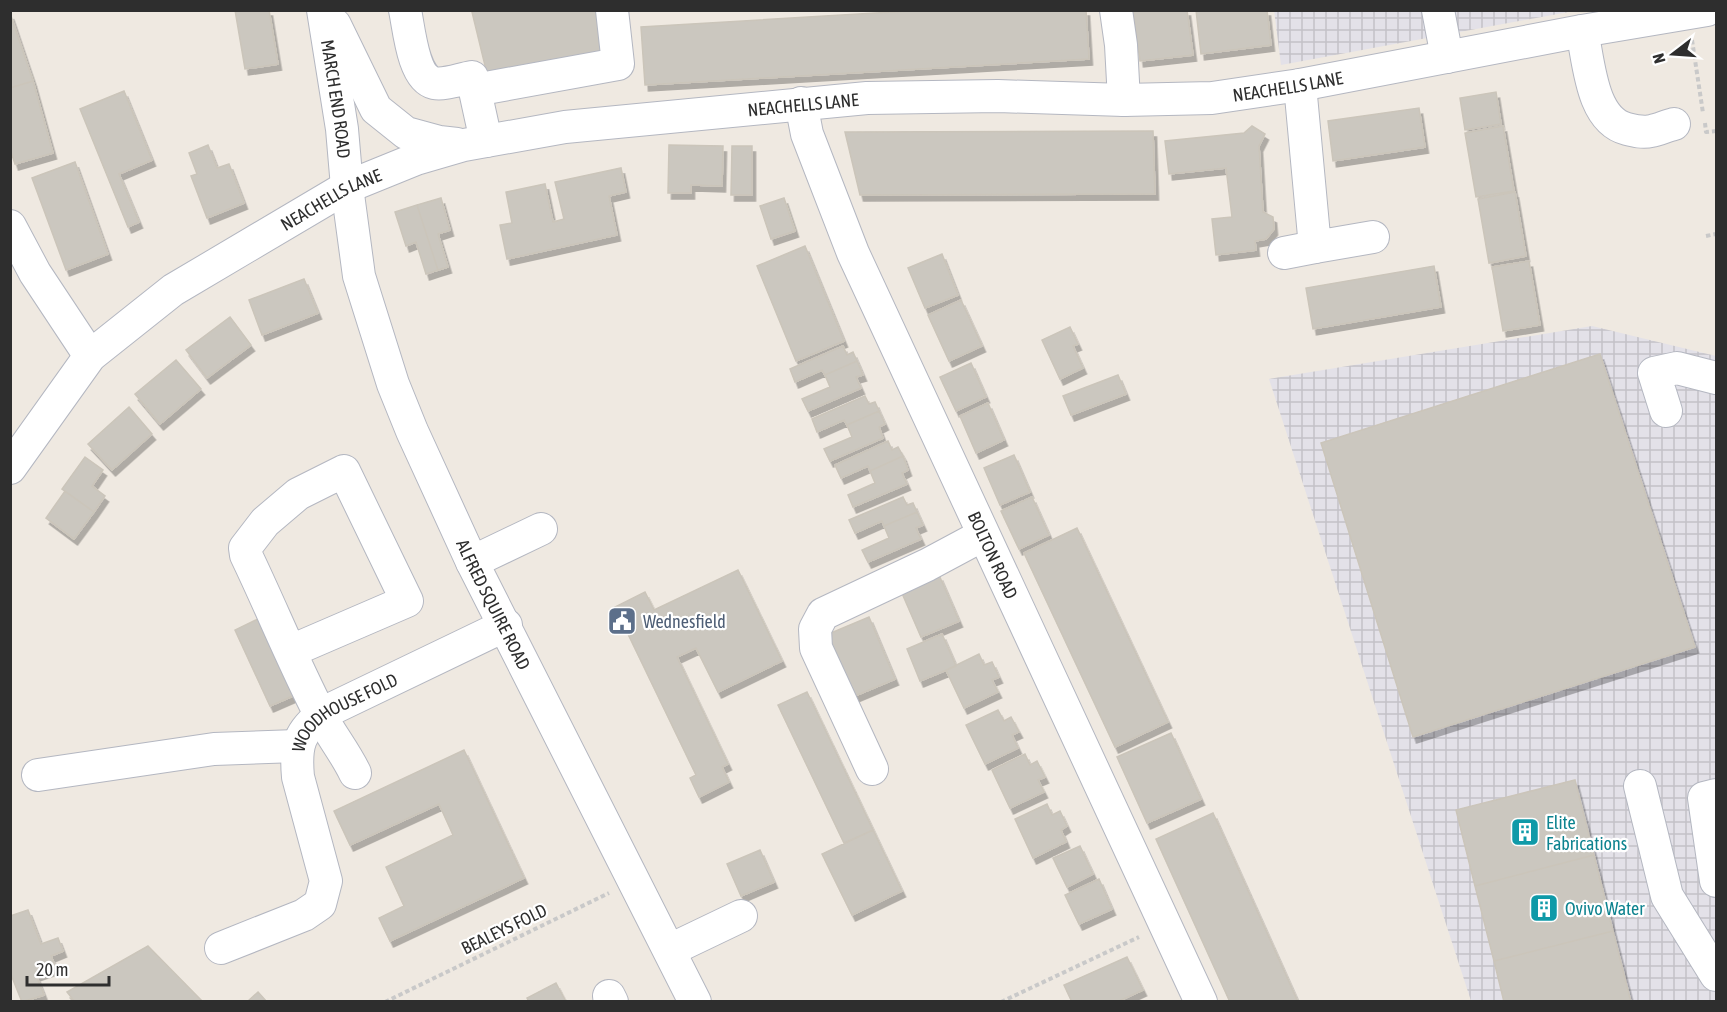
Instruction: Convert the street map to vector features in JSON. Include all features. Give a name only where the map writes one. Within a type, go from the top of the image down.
[{"type":"street","name":"MARCH END ROAD","points":[[325,10],[376,109],[406,133],[439,142],[475,143]]},
{"type":"street","name":"MARCH END ROAD","points":[[325,10],[342,129],[347,187]]},
{"type":"street","points":[[405,10],[418,69],[424,78],[432,83],[440,84],[472,77],[475,90],[475,143]]},
{"type":"street","points":[[475,90],[618,64],[612,10]]},
{"type":"street","points":[[1116,10],[1121,45],[1124,100]]},
{"type":"street","points":[[1438,10],[1447,57]]},
{"type":"street","name":"NEACHELLS LANE","points":[[12,463],[90,356],[173,290],[347,187],[416,159],[475,143],[565,127],[867,98],[998,96],[1124,100],[1212,98],[1300,85],[1582,31],[1698,12]]},
{"type":"street","points":[[1582,31],[1595,94],[1600,108],[1610,119],[1622,127],[1649,132],[1674,124]]},
{"type":"street","points":[[1300,85],[1315,247]]},
{"type":"street","name":"BOLTON ROAD","points":[[801,103],[807,134],[853,253],[1201,1002]]},
{"type":"street","name":"ALFRED SQUIRE ROAD","points":[[347,187],[359,276],[393,384],[416,440],[472,562],[506,625],[695,1002]]},
{"type":"street","points":[[10,226],[34,273],[90,356]]},
{"type":"street","points":[[1284,253],[1373,237]]},
{"type":"street","points":[[1666,411],[1654,373],[1677,368],[1716,378]]},
{"type":"street","points":[[291,651],[407,601],[344,471],[298,494],[265,522],[245,548],[291,651],[320,715],[346,754],[355,773]]},
{"type":"street","points":[[472,562],[541,529]]},
{"type":"street","points":[[872,769],[816,648],[815,629],[823,614],[983,535]]},
{"type":"street","name":"WOODHOUSE FOLD","points":[[221,948],[304,915],[320,904],[326,881],[298,777],[297,746],[303,733],[320,715],[506,625]]},
{"type":"street","points":[[38,775],[214,749],[297,746]]},
{"type":"street","points":[[1640,786],[1667,896],[1716,975]]},
{"type":"street","points":[[1716,795],[1704,798],[1716,879]]},
{"type":"street","points":[[670,951],[741,916]]},
{"type":"path","points":[[1698,12],[1706,132],[1716,131]]},
{"type":"path","points":[[1706,236],[1716,234]]},
{"type":"path","name":"BEALEYS FOLD","points":[[385,1002],[634,881]]},
{"type":"path","points":[[1001,1002],[1165,925]]},
{"type":"shaded area","points":[[1274,10],[1574,11],[1281,65]]},
{"type":"shaded area","points":[[1592,326],[1716,356],[1716,1001],[1471,1001],[1269,379]]},
{"type":"building","points":[[235,10],[269,10],[278,64],[245,69]]},
{"type":"building","points":[[478,10],[595,10],[606,52],[489,82],[472,12]]},
{"type":"building","points":[[926,10],[1086,10],[1089,59],[645,85],[641,27]]},
{"type":"building","points":[[1133,10],[1187,10],[1193,55],[1140,61]]},
{"type":"building","points":[[1196,10],[1267,10],[1271,45],[1201,54]]},
{"type":"building","points":[[10,13],[33,81],[10,88]]},
{"type":"building","points":[[33,81],[53,153],[15,164],[10,149],[10,88]]},
{"type":"building","points":[[124,91],[152,160],[119,174],[139,222],[128,227],[80,109]]},
{"type":"building","points":[[1496,92],[1501,124],[1465,130],[1460,98]]},
{"type":"building","points":[[1419,108],[1425,147],[1333,161],[1328,121]]},
{"type":"building","points":[[1252,126],[1265,134],[1259,146],[1263,212],[1273,217],[1274,229],[1266,239],[1255,241],[1256,250],[1216,255],[1212,219],[1232,217],[1226,168],[1169,174],[1165,141],[1244,133]]},
{"type":"building","points":[[1503,126],[1514,191],[1476,197],[1465,133]]},
{"type":"building","points":[[1153,131],[1155,194],[860,195],[845,132]]},
{"type":"building","points":[[208,145],[217,168],[229,164],[244,203],[207,218],[191,176],[197,174],[189,153]]},
{"type":"building","points":[[669,145],[723,146],[722,186],[691,185],[691,193],[668,193]]},
{"type":"building","points":[[732,146],[752,146],[752,195],[731,195]]},
{"type":"building","points":[[75,162],[108,254],[66,270],[32,178]]},
{"type":"building","points":[[621,168],[626,192],[609,196],[617,235],[507,259],[500,225],[512,223],[506,192],[545,184],[553,222],[564,219],[555,182]]},
{"type":"building","points":[[1515,192],[1526,256],[1489,263],[1478,199]]},
{"type":"building","points":[[441,198],[450,230],[438,234],[448,267],[438,270],[417,205]]},
{"type":"building","points":[[784,198],[795,231],[771,239],[760,206]]},
{"type":"building","points":[[417,205],[438,270],[426,274],[416,242],[406,246],[395,212]]},
{"type":"building","points":[[805,246],[844,341],[796,361],[757,266]]},
{"type":"building","points":[[942,254],[958,295],[925,308],[908,268]]},
{"type":"building","points":[[1529,261],[1540,325],[1503,331],[1492,267]]},
{"type":"building","points":[[1434,266],[1441,307],[1313,329],[1306,288]]},
{"type":"building","points":[[304,279],[318,313],[262,335],[249,300]]},
{"type":"building","points":[[961,300],[982,346],[949,361],[928,315]]},
{"type":"building","points":[[230,317],[251,345],[207,378],[186,350]]},
{"type":"building","points":[[1070,327],[1078,344],[1073,346],[1083,368],[1060,379],[1042,340]]},
{"type":"building","points":[[843,346],[847,355],[853,352],[857,361],[825,375],[822,370],[795,382],[790,369]]},
{"type":"building","points":[[1600,354],[1695,647],[1413,737],[1321,443]]},
{"type":"building","points":[[176,360],[201,389],[160,424],[135,394]]},
{"type":"building","points":[[857,361],[863,375],[856,377],[861,388],[808,411],[802,399],[830,387],[825,375]]},
{"type":"building","points":[[971,363],[986,397],[956,411],[940,377]]},
{"type":"building","points":[[1118,375],[1126,394],[1071,415],[1063,396]]},
{"type":"building","points":[[865,396],[869,404],[875,402],[879,411],[847,425],[844,420],[817,432],[812,419]]},
{"type":"building","points":[[988,403],[1004,440],[976,453],[960,416]]},
{"type":"building","points":[[129,407],[152,434],[112,470],[88,444]]},
{"type":"building","points":[[879,411],[885,424],[879,427],[883,438],[830,461],[824,449],[852,437],[847,425]]},
{"type":"building","points":[[888,441],[892,450],[898,447],[903,456],[870,471],[868,466],[841,478],[835,465]]},
{"type":"building","points":[[1014,455],[1030,492],[1000,505],[984,468]]},
{"type":"building","points":[[903,456],[908,470],[902,473],[907,484],[853,507],[848,495],[875,483],[870,471]]},
{"type":"building","points":[[85,457],[103,470],[92,486],[105,496],[94,512],[62,489]]},
{"type":"building","points":[[65,491],[94,512],[74,539],[46,518]]},
{"type":"building","points":[[903,497],[907,505],[913,503],[917,512],[884,526],[882,521],[855,533],[849,520]]},
{"type":"building","points":[[1032,497],[1049,535],[1019,549],[1001,511]]},
{"type":"building","points":[[917,512],[923,525],[916,528],[921,539],[868,562],[862,550],[889,538],[884,526]]},
{"type":"building","points":[[1077,528],[1168,722],[1115,747],[1024,553]]},
{"type":"building","points":[[738,570],[782,661],[718,692],[696,648],[677,657],[728,764],[722,767],[729,782],[699,797],[690,778],[696,775],[615,607],[645,592],[654,610]]},
{"type":"building","points":[[939,575],[959,621],[921,637],[901,591]]},
{"type":"building","points":[[869,617],[895,679],[850,698],[824,636]]},
{"type":"building","points":[[260,618],[295,695],[270,706],[235,630]]},
{"type":"building","points":[[942,634],[956,666],[920,681],[907,649]]},
{"type":"building","points":[[979,654],[984,665],[992,662],[999,677],[992,680],[998,692],[964,708],[946,670]]},
{"type":"building","points":[[807,692],[873,830],[844,843],[778,705]]},
{"type":"building","points":[[998,710],[1004,721],[1011,717],[1019,732],[1012,735],[1018,748],[985,764],[966,725]]},
{"type":"building","points":[[1171,733],[1201,799],[1147,823],[1117,757]]},
{"type":"building","points":[[464,750],[524,878],[390,941],[379,918],[404,906],[386,867],[453,835],[439,804],[350,845],[334,811]]},
{"type":"building","points":[[1025,754],[1030,765],[1037,761],[1045,777],[1038,780],[1044,792],[1010,808],[992,770]]},
{"type":"building","name":"Elite Fabrications","points":[[1575,780],[1594,855],[1475,886],[1456,810]]},
{"type":"building","points":[[1047,804],[1052,815],[1060,811],[1067,826],[1061,830],[1066,842],[1033,858],[1015,819]]},
{"type":"building","points":[[1213,813],[1298,1002],[1230,1002],[1156,839]]},
{"type":"building","points":[[873,830],[902,891],[852,915],[822,854]]},
{"type":"building","points":[[1080,846],[1093,874],[1067,887],[1053,858]]},
{"type":"building","points":[[760,850],[774,882],[741,896],[727,864]]},
{"type":"building","name":"Ovivo Water","points":[[1594,855],[1613,931],[1494,961],[1475,886]]},
{"type":"building","points":[[1099,879],[1112,909],[1079,924],[1065,895]]},
{"type":"building","points":[[28,910],[41,944],[58,938],[63,951],[51,956],[56,968],[36,975],[44,995],[22,1002],[10,972],[10,916]]},
{"type":"building","name":"Ovivo Water","points":[[1613,931],[1631,1002],[1504,1002],[1494,961]]},
{"type":"building","points":[[148,946],[203,1002],[75,1002],[67,992]]},
{"type":"building","points":[[1127,957],[1143,990],[1117,1002],[1072,1002],[1064,985]]},
{"type":"building","points":[[556,983],[566,1002],[529,1002],[527,998]]},
{"type":"building","points":[[258,992],[267,1002],[247,1002]]},
{"type":"place","name":"Wednesfield","points":[[622,621]]},
{"type":"place","name":"Elite Fabrications","points":[[1525,832]]},
{"type":"place","name":"Ovivo Water","points":[[1544,908]]}]
